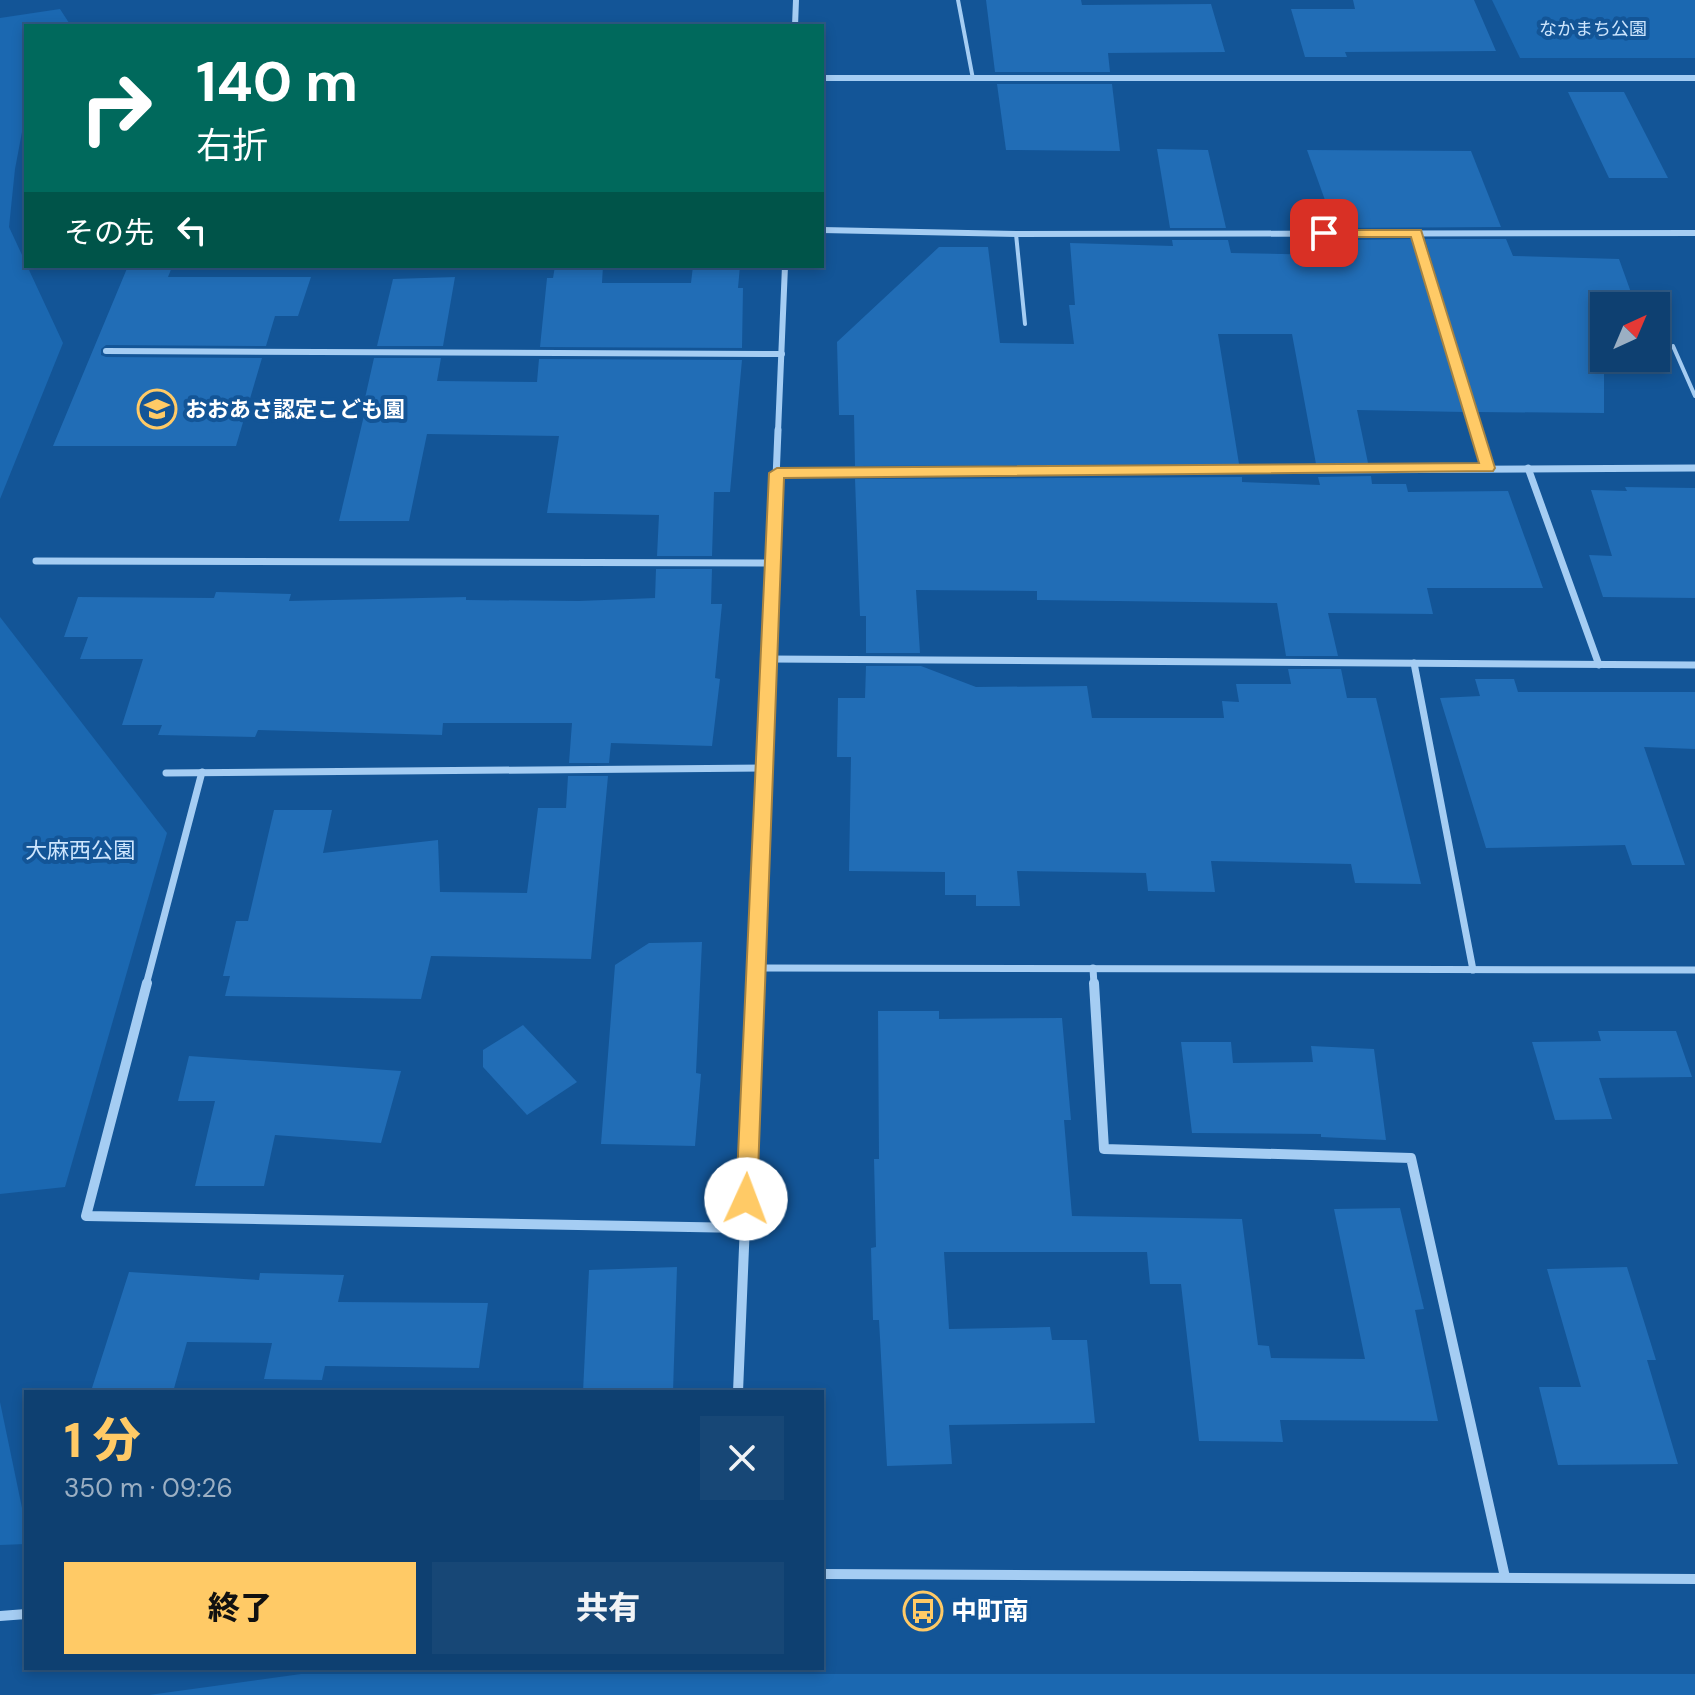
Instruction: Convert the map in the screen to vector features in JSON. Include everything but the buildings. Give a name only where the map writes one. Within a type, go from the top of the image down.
[{"type":"street","points":[[795,24],[796,0]]},
{"type":"street","points":[[824,78],[1695,78]]},
{"type":"street","points":[[824,230],[1016,234],[1695,233]]},
{"type":"street","points":[[1417,233],[1488,468]]},
{"type":"street","points":[[738,1390],[785,268]]},
{"type":"street","points":[[106,351],[782,354]]},
{"type":"street","points":[[1528,468],[1599,665]]},
{"type":"street","points":[[777,473],[1695,468]]},
{"type":"street","points":[[36,561],[773,563]]},
{"type":"street","points":[[769,659],[1695,665]]},
{"type":"street","points":[[1414,663],[1473,970]]},
{"type":"street","points":[[166,773],[764,768]]},
{"type":"street","points":[[202,772],[86,1216],[745,1228]]},
{"type":"street","points":[[756,968],[1695,971]]},
{"type":"street","points":[[1093,968],[1104,1149],[1411,1158],[1505,1577]]},
{"type":"street","points":[[824,1574],[1695,1579]]},
{"type":"street","points":[[0,1616],[24,1614]]},
{"type":"lane","points":[[958,0],[973,79]]},
{"type":"lane","points":[[1016,234],[1025,324]]},
{"type":"lane","points":[[1673,346],[1695,396]]},
{"type":"green space","name":"なかまち公園","points":[[1492,0],[1695,0],[1695,58],[1520,58]]},
{"type":"green space","points":[[60,9],[70,24],[24,24],[24,122],[9,227],[24,259],[24,268],[28,268],[63,343],[0,499],[0,18]]},
{"type":"green space","name":"大麻西公園","points":[[0,617],[167,833],[65,1187],[0,1194]]},
{"type":"green space","points":[[0,1402],[24,1517],[24,1544],[0,1545]]},
{"type":"green space","points":[[301,1674],[1695,1674],[1695,1695],[149,1695]]},
{"type":"place","name":"おおあさ認定こども園","points":[[157,409]]},
{"type":"place","name":"中町南","points":[[923,1611]]},
{"type":"route","points":[[746,1199],[777,473],[1488,468],[1417,233],[1324,233]]}]
